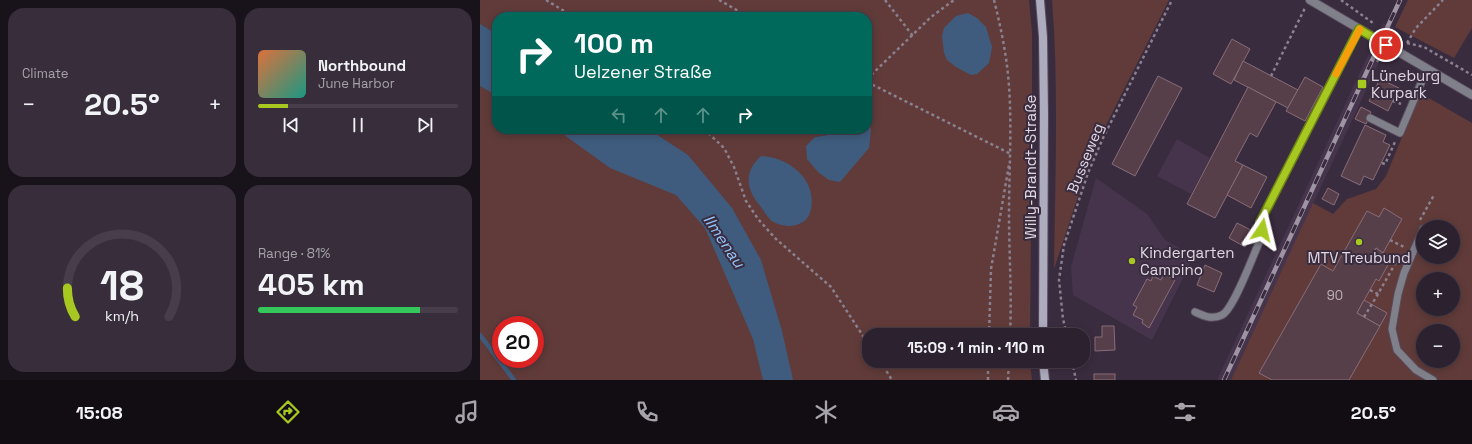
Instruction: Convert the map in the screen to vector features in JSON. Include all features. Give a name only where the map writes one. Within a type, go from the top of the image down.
[{"type":"main road","name":"Willy-Brandt-Straße","points":[[1040,0],[1043,37],[1044,116],[1043,328]]},
{"type":"main road","points":[[1044,368],[1045,380]]},
{"type":"street","points":[[1308,3],[1359,29],[1472,95]]},
{"type":"lane","points":[[1195,312],[1211,318],[1223,315],[1232,304],[1261,238],[1262,230],[1260,222],[1359,29]]},
{"type":"lane","points":[[1370,118],[1400,133],[1427,69]]},
{"type":"lane","points":[[1416,240],[1398,294],[1392,329],[1398,350],[1416,370],[1433,380]]},
{"type":"path","points":[[546,0],[566,12]]},
{"type":"path","points":[[719,0],[740,12]]},
{"type":"path","points":[[885,0],[913,36]]},
{"type":"path","points":[[872,76],[931,17],[954,0]]},
{"type":"path","points":[[994,0],[1003,37],[1009,86],[1011,154],[1009,214],[1010,328]]},
{"type":"path","name":"Busseweg","points":[[1066,328],[1059,280],[1064,245],[1088,173],[1103,138],[1172,0]]},
{"type":"path","points":[[1341,0],[1375,24]]},
{"type":"path","points":[[1407,43],[1416,28],[1443,0]]},
{"type":"path","points":[[1271,76],[1308,3]]},
{"type":"path","points":[[1403,41],[1424,47],[1472,75]]},
{"type":"path","points":[[872,84],[1011,154]]},
{"type":"path","points":[[1382,163],[1385,164],[1400,133]]},
{"type":"path","points":[[709,134],[724,148],[734,166],[746,201],[758,219],[776,239],[831,287],[862,334]]},
{"type":"path","points":[[989,328],[991,269],[1011,154]]},
{"type":"path","points":[[1390,240],[1404,248]]},
{"type":"path","points":[[1374,251],[1395,263]]},
{"type":"path","points":[[1383,285],[1388,288]]},
{"type":"path","points":[[1364,317],[1378,294]]},
{"type":"path","points":[[884,368],[892,380]]},
{"type":"path","points":[[988,368],[988,380]]},
{"type":"path","points":[[1008,380],[1009,368]]},
{"type":"path","points":[[1073,368],[1076,380]]},
{"type":"shaded area","points":[[480,0],[1029,0],[1032,33],[1030,328],[862,328],[862,368],[1031,368],[1032,380],[480,380]]},
{"type":"shaded area","points":[[1052,0],[1169,0],[1100,137],[1086,172],[1054,269],[1056,100]]},
{"type":"shaded area","points":[[1408,0],[1472,0],[1472,28],[1454,58],[1395,27]]},
{"type":"shaded area","points":[[1383,23],[1395,28],[1231,380],[1217,380]]},
{"type":"shaded area","name":"MTV Treubund","points":[[1420,93],[1472,123],[1472,380],[1231,380],[1313,203],[1333,214],[1347,199],[1376,189],[1386,176]]},
{"type":"shaded area","points":[[1177,139],[1210,158],[1191,194],[1157,176]]},
{"type":"shaded area","name":"Kindergarten Campino","points":[[1096,178],[1147,214],[1165,240],[1194,256],[1152,340],[1073,295],[1071,267]]},
{"type":"water","points":[[968,13],[977,18],[986,27],[992,47],[989,63],[977,74],[971,75],[947,60],[944,53],[942,36],[944,28],[956,16]]},
{"type":"water","points":[[480,24],[492,31],[492,93],[480,86]]},
{"type":"water","name":"Ilmenau","points":[[563,134],[656,134],[688,155],[732,208],[761,260],[782,331],[793,380],[763,380],[753,339],[705,228],[676,195],[610,168]]},
{"type":"water","points":[[835,134],[871,134],[869,148],[840,182],[829,180],[818,172],[807,159],[806,146],[815,137]]},
{"type":"water","points":[[761,156],[781,160],[790,165],[805,179],[810,188],[812,198],[811,209],[806,220],[790,226],[778,224],[772,221],[756,200],[750,187],[749,175],[755,162]]},
{"type":"building","points":[[1232,39],[1250,49],[1231,84],[1213,74]]},
{"type":"building","points":[[1243,61],[1298,90],[1288,108],[1234,80]]},
{"type":"building","points":[[1158,76],[1182,88],[1135,176],[1112,164]]},
{"type":"building","points":[[1305,77],[1323,87],[1305,121],[1286,111]]},
{"type":"building","points":[[1380,79],[1399,88],[1388,111],[1369,101]]},
{"type":"building","points":[[1248,87],[1276,102],[1257,137],[1250,133],[1235,161],[1243,165],[1215,218],[1187,204]]},
{"type":"building","points":[[1361,107],[1371,112],[1366,124],[1355,119]]},
{"type":"building","points":[[1365,125],[1386,135],[1383,142],[1390,145],[1373,180],[1364,176],[1360,185],[1341,176]]},
{"type":"building","points":[[1243,165],[1267,177],[1251,208],[1227,195]]},
{"type":"building","points":[[1328,188],[1339,194],[1334,205],[1322,199]]},
{"type":"building","name":"MTV Treubund","points":[[1384,208],[1402,219],[1383,253],[1376,248],[1373,253],[1389,263],[1379,281],[1376,279],[1357,313],[1380,326],[1349,380],[1272,380],[1259,373],[1321,264],[1333,271],[1367,211],[1379,217]]},
{"type":"building","points":[[1237,223],[1253,231],[1245,247],[1229,238]]},
{"type":"building","points":[[1376,248],[1383,253],[1380,258],[1373,253]]},
{"type":"building","points":[[1205,265],[1222,273],[1214,292],[1197,285]]},
{"type":"building","points":[[1164,274],[1175,280],[1149,328],[1142,323],[1143,320],[1133,315],[1137,307],[1133,305],[1147,279],[1151,281],[1153,276],[1161,280]]},
{"type":"building","points":[[1364,300],[1387,313],[1380,326],[1357,313]]},
{"type":"building","points":[[1102,326],[1114,326],[1115,350],[1095,351],[1095,337],[1102,337]]},
{"type":"building","points":[[1094,374],[1115,374],[1115,380],[1094,380]]},
{"type":"waterway","points":[[480,335],[514,380]]},
{"type":"railway","points":[[1224,380],[1400,0]]},
{"type":"slow traffic","points":[[1336,74],[1360,29]]},
{"type":"place","name":"Lüneburg Kurpark","points":[[1362,84]]},
{"type":"place","name":"MTV Treubund","points":[[1359,242]]},
{"type":"place","name":"Kindergarten Campino","points":[[1132,261]]},
{"type":"route","points":[[1262,230],[1260,222],[1359,29],[1386,45]]}]
